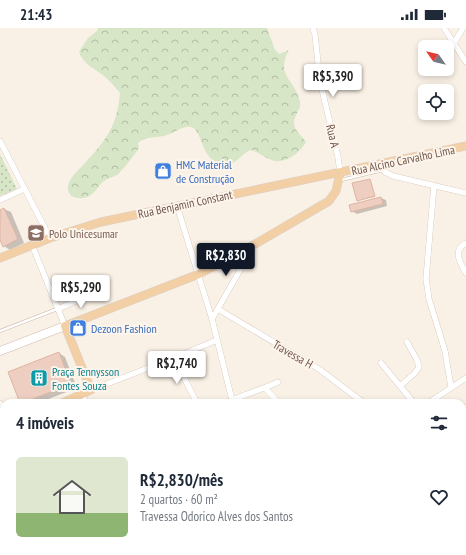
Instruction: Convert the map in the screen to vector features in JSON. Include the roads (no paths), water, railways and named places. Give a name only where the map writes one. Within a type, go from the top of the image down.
[{"type":"main road","name":"Rua Alcino Carvalho Lima","points":[[339,177],[466,146]]},
{"type":"main road","name":"Rua Benjamin Constant","points":[[0,257],[50,238],[101,222],[177,206],[339,177]]},
{"type":"main road","points":[[0,351],[198,274],[255,244],[329,201],[336,191],[339,177]]},
{"type":"main road","points":[[66,326],[91,390],[70,399]]},
{"type":"street","name":"Rua A","points":[[313,28],[320,82],[338,157],[339,177]]},
{"type":"street","points":[[444,28],[452,40]]},
{"type":"street","points":[[463,28],[454,43],[466,62]]},
{"type":"street","points":[[0,141],[2,148],[50,238]]},
{"type":"street","points":[[381,167],[388,174],[393,176],[466,192]]},
{"type":"street","points":[[434,185],[426,279],[429,299],[445,351],[451,387]]},
{"type":"street","points":[[0,200],[24,189]]},
{"type":"street","points":[[177,206],[212,319],[232,399]]},
{"type":"street","points":[[466,243],[460,247],[458,253],[459,259],[466,273]]},
{"type":"street","points":[[212,319],[255,244]]},
{"type":"street","points":[[32,245],[66,326]]},
{"type":"street","points":[[58,308],[96,292]]},
{"type":"street","name":"Travessa H","points":[[218,309],[319,369],[359,399]]},
{"type":"street","points":[[91,390],[217,340]]},
{"type":"street","points":[[400,386],[415,373],[419,367],[418,360],[407,342]]},
{"type":"street","points":[[174,358],[195,399]]},
{"type":"street","points":[[381,363],[411,399]]},
{"type":"street","points":[[434,399],[466,378]]},
{"type":"street","points":[[235,399],[278,382]]},
{"type":"street","points":[[265,388],[275,399]]},
{"type":"street","points":[[81,394],[84,399]]},
{"type":"lane","points":[[0,331],[58,308]]},
{"type":"place","name":"HMC Material de Construção","points":[[163,171]]},
{"type":"place","name":"Polo Unicesumar","points":[[36,233]]},
{"type":"place","name":"Dezoon Fashion","points":[[78,328]]},
{"type":"place","name":"Praça Tennysson Fontes Souza","points":[[39,378]]}]
